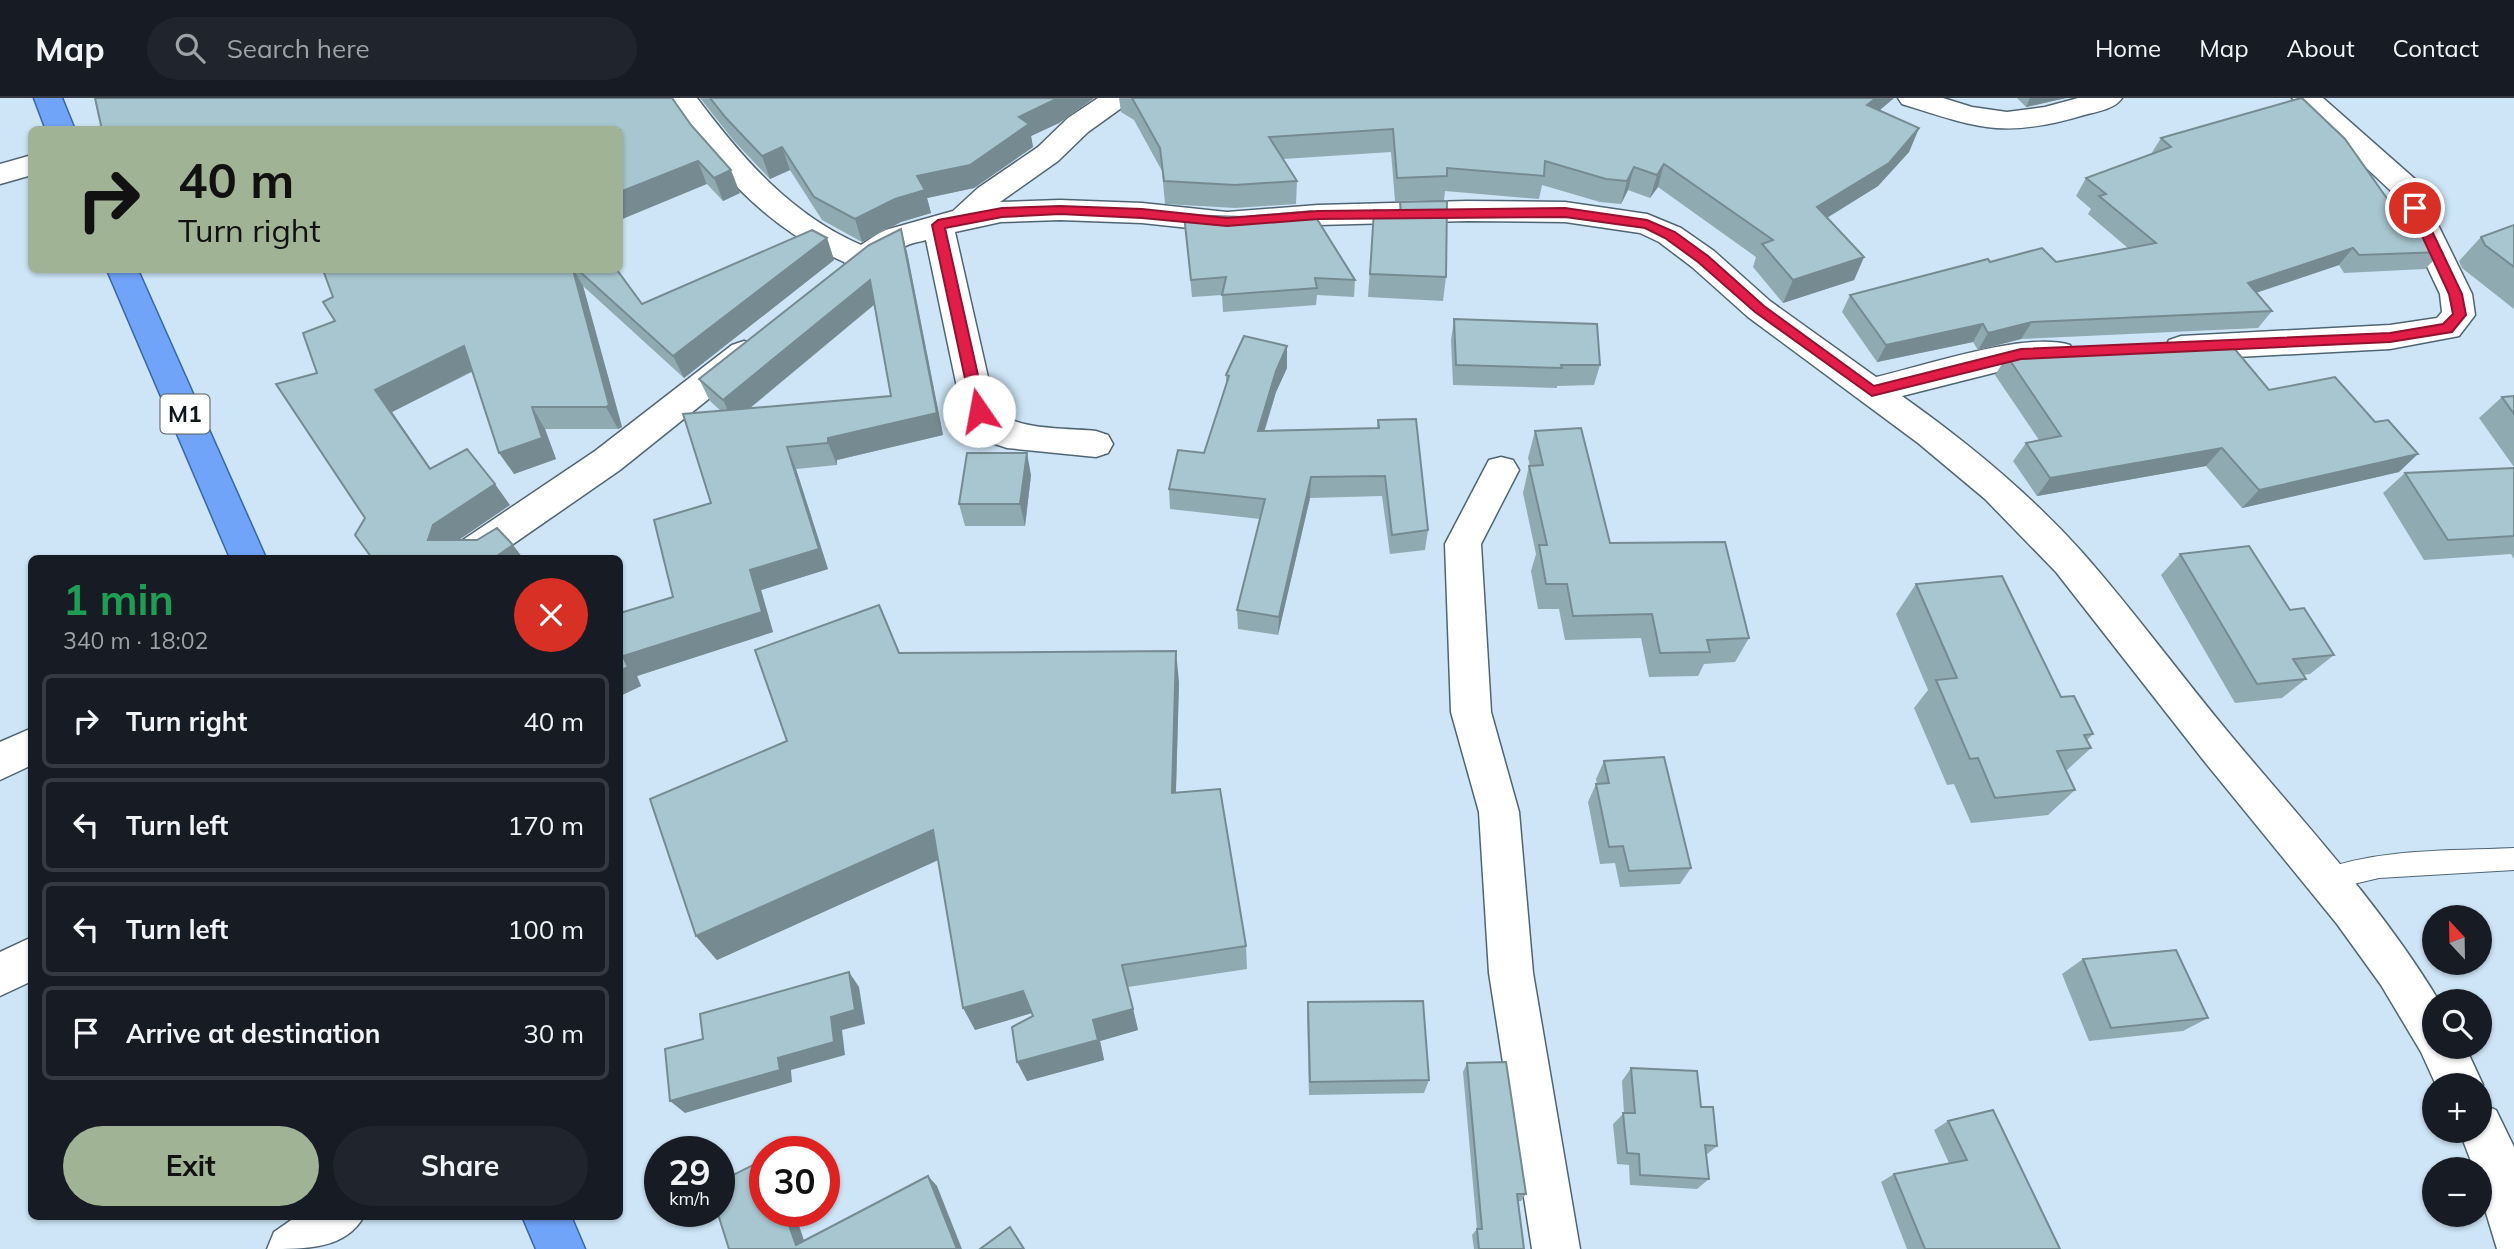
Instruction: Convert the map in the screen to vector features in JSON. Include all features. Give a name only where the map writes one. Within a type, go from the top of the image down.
[{"type":"highway","points":[[48,98],[59,126]]},
{"type":"highway","name":"M1","points":[[123,273],[247,555]]},
{"type":"highway","points":[[548,1220],[561,1249]]},
{"type":"street","points":[[682,98],[727,157],[758,191],[806,231],[863,258]]},
{"type":"street","points":[[951,222],[1048,153],[1079,125],[1117,98]]},
{"type":"street","points":[[1912,98],[1980,118],[2008,121],[2035,117],[2108,98]]},
{"type":"street","points":[[2145,350],[2390,337],[2447,328],[2459,315],[2456,294],[2405,187],[2306,98]]},
{"type":"street","points":[[0,174],[28,166]]},
{"type":"street","points":[[835,279],[893,239],[951,222],[1002,212],[1060,210],[1142,213],[1227,222],[1318,215],[1565,212],[1647,224],[1670,235],[1703,259],[1759,309],[1930,433],[1997,489],[2069,562],[2218,749],[2328,879],[2396,970],[2422,1014]]},
{"type":"street","points":[[951,222],[979,411],[989,425],[1007,435],[1096,444]]},
{"type":"street","points":[[468,555],[696,393],[767,335]]},
{"type":"street","points":[[1872,391],[2021,354],[2090,352]]},
{"type":"street","points":[[1501,470],[1462,544],[1471,712],[1499,812],[1511,974],[1556,1249]]},
{"type":"street","points":[[0,762],[28,747]]},
{"type":"street","points":[[0,975],[28,960]]},
{"type":"street","points":[[2488,1143],[2514,1233],[2507,1249]]},
{"type":"street","points":[[291,1249],[334,1220]]},
{"type":"lane","points":[[2328,879],[2379,867],[2514,859]]},
{"type":"building","points":[[95,98],[672,98],[691,125],[731,170],[714,178],[698,161],[623,191],[623,126],[101,126]]},
{"type":"building","points":[[710,98],[1058,98],[1019,117],[1029,124],[970,165],[917,176],[925,190],[895,199],[855,219],[814,197],[782,147],[762,156]]},
{"type":"building","points":[[1132,98],[1876,98],[1867,105],[1919,128],[1889,163],[1817,207],[1864,257],[1793,280],[1762,244],[1773,240],[1664,164],[1657,175],[1634,167],[1627,181],[1606,179],[1545,161],[1544,176],[1447,168],[1447,176],[1397,178],[1393,129],[1269,137],[1297,181],[1235,185],[1164,181],[1160,148]]},
{"type":"building","points":[[2302,98],[2345,139],[2393,207],[2408,206],[2442,252],[2359,255],[2353,248],[2248,283],[2272,311],[2032,322],[1988,333],[1983,324],[1886,345],[1850,295],[1988,259],[1990,262],[2042,248],[2056,262],[2156,243],[2099,196],[2106,194],[2086,178],[2171,147],[2161,138]]},
{"type":"building","points":[[1447,201],[1446,277],[1370,274],[1374,210],[1401,212],[1400,202]]},
{"type":"building","points":[[1312,211],[1355,280],[1315,278],[1317,288],[1222,295],[1226,277],[1191,280],[1184,215],[1245,217]]},
{"type":"building","points":[[2514,225],[2514,267],[2485,245],[2481,237]]},
{"type":"building","points":[[901,229],[937,413],[828,438],[828,443],[787,447],[819,549],[750,570],[762,612],[623,656],[623,612],[673,597],[654,520],[711,503],[683,414],[891,396],[870,280],[723,400],[699,379],[869,245]]},
{"type":"building","points":[[812,230],[827,238],[673,356],[581,273],[619,273],[642,304]]},
{"type":"building","points":[[324,273],[574,273],[609,405],[606,407],[532,407],[542,438],[499,453],[464,346],[375,390],[430,469],[467,449],[495,484],[433,525],[428,540],[477,540],[497,528],[513,545],[498,555],[370,555],[355,535],[365,518],[276,384],[317,373],[303,333],[335,321],[323,302],[333,297]]},
{"type":"building","points":[[1454,319],[1597,324],[1600,365],[1561,365],[1562,368],[1456,365]]},
{"type":"building","points":[[1244,336],[1287,346],[1276,371],[1258,431],[1379,428],[1378,420],[1416,419],[1428,530],[1392,535],[1385,476],[1311,477],[1279,617],[1237,610],[1265,499],[1169,489],[1178,450],[1204,453],[1229,376],[1226,375]]},
{"type":"building","points":[[2228,341],[2269,390],[2335,377],[2375,422],[2388,420],[2418,454],[2259,490],[2222,448],[2050,478],[2026,443],[2061,436],[2007,356],[2034,350]]},
{"type":"building","points":[[2514,396],[2514,414],[2502,397]]},
{"type":"building","points":[[1581,428],[1610,543],[1725,542],[1749,638],[1707,640],[1710,652],[1660,653],[1652,614],[1573,616],[1567,584],[1546,584],[1539,545],[1547,545],[1529,466],[1543,465],[1535,431]]},
{"type":"building","points":[[967,453],[1027,453],[1020,504],[959,504]]},
{"type":"building","points":[[2514,468],[2514,536],[2448,540],[2405,473]]},
{"type":"building","points":[[2249,546],[2290,610],[2304,608],[2334,655],[2293,659],[2306,679],[2257,684],[2180,554]]},
{"type":"building","points":[[2002,576],[2061,697],[2074,696],[2093,734],[2084,735],[2091,748],[2057,751],[2075,790],[1995,798],[1978,758],[1970,759],[1936,680],[1957,678],[1916,584]]},
{"type":"building","points":[[879,605],[899,653],[1176,651],[1172,793],[1220,789],[1246,946],[1122,965],[1133,1009],[1093,1020],[1098,1040],[1017,1062],[1012,1027],[1033,1016],[1023,991],[963,1008],[933,830],[696,936],[650,799],[787,741],[755,650]]},
{"type":"building","points":[[623,656],[628,667],[623,670]]},
{"type":"building","points":[[1664,757],[1691,868],[1629,871],[1623,846],[1609,847],[1596,784],[1609,783],[1604,761]]},
{"type":"building","points":[[2176,950],[2208,1018],[2111,1028],[2083,959]]},
{"type":"building","points":[[849,972],[855,1010],[831,1017],[834,1042],[778,1058],[780,1070],[670,1101],[665,1049],[703,1039],[700,1014]]},
{"type":"building","points":[[1423,1001],[1429,1080],[1310,1082],[1308,1002]]},
{"type":"building","points":[[1506,1062],[1526,1194],[1517,1194],[1524,1249],[1479,1249],[1477,1229],[1482,1229],[1467,1063]]},
{"type":"building","points":[[1631,1068],[1697,1071],[1701,1107],[1713,1107],[1717,1146],[1705,1145],[1709,1179],[1640,1175],[1639,1154],[1627,1153],[1623,1113],[1635,1113]]},
{"type":"building","points":[[1993,1110],[2060,1249],[1925,1249],[1894,1174],[1967,1160],[1948,1121]]},
{"type":"building","points":[[749,1167],[749,1227],[790,1227],[796,1245],[830,1227],[840,1227],[840,1222],[928,1176],[957,1249],[729,1249],[722,1227],[735,1227],[735,1174]]},
{"type":"building","points":[[1010,1227],[1024,1249],[980,1249]]},
{"type":"route","points":[[979,411],[938,225],[1002,212],[1060,210],[1142,213],[1227,222],[1318,215],[1467,211],[1565,212],[1647,224],[1670,235],[1703,259],[1759,309],[1872,391],[2021,354],[2390,337],[2447,328],[2459,315],[2456,294],[2415,208]]}]
